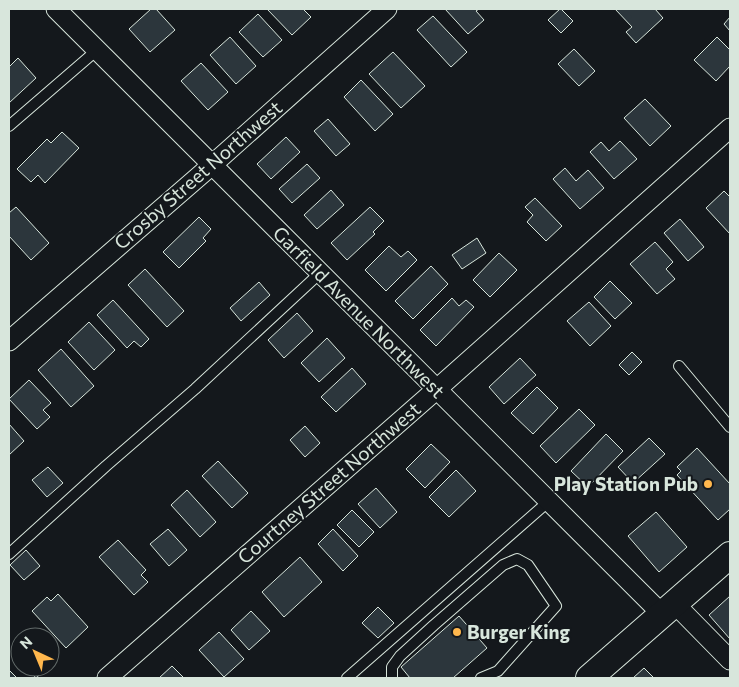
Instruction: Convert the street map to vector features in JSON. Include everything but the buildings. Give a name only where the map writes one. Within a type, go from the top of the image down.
[{"type":"main road","points":[[589,678],[730,555]]},
{"type":"street","name":"Garfield Avenue Northwest","points":[[56,9],[549,501],[669,609],[730,660]]},
{"type":"street","name":"Crosby Street Northwest","points":[[9,341],[387,9]]},
{"type":"street","name":"Courtney Street Northwest","points":[[107,678],[437,389],[730,128]]},
{"type":"lane","points":[[9,126],[97,50]]},
{"type":"lane","points":[[9,554],[195,389],[320,273]]},
{"type":"lane","points":[[679,366],[730,427]]},
{"type":"lane","points":[[347,678],[549,501]]},
{"type":"lane","points":[[392,678],[392,667],[400,656],[503,565],[517,559],[528,565],[556,606],[501,674],[481,678]]},
{"type":"lane","points":[[474,566],[486,580]]},
{"type":"place","name":"Play Station Pub","points":[[708,484]]},
{"type":"place","name":"Burger King","points":[[457,632]]}]
